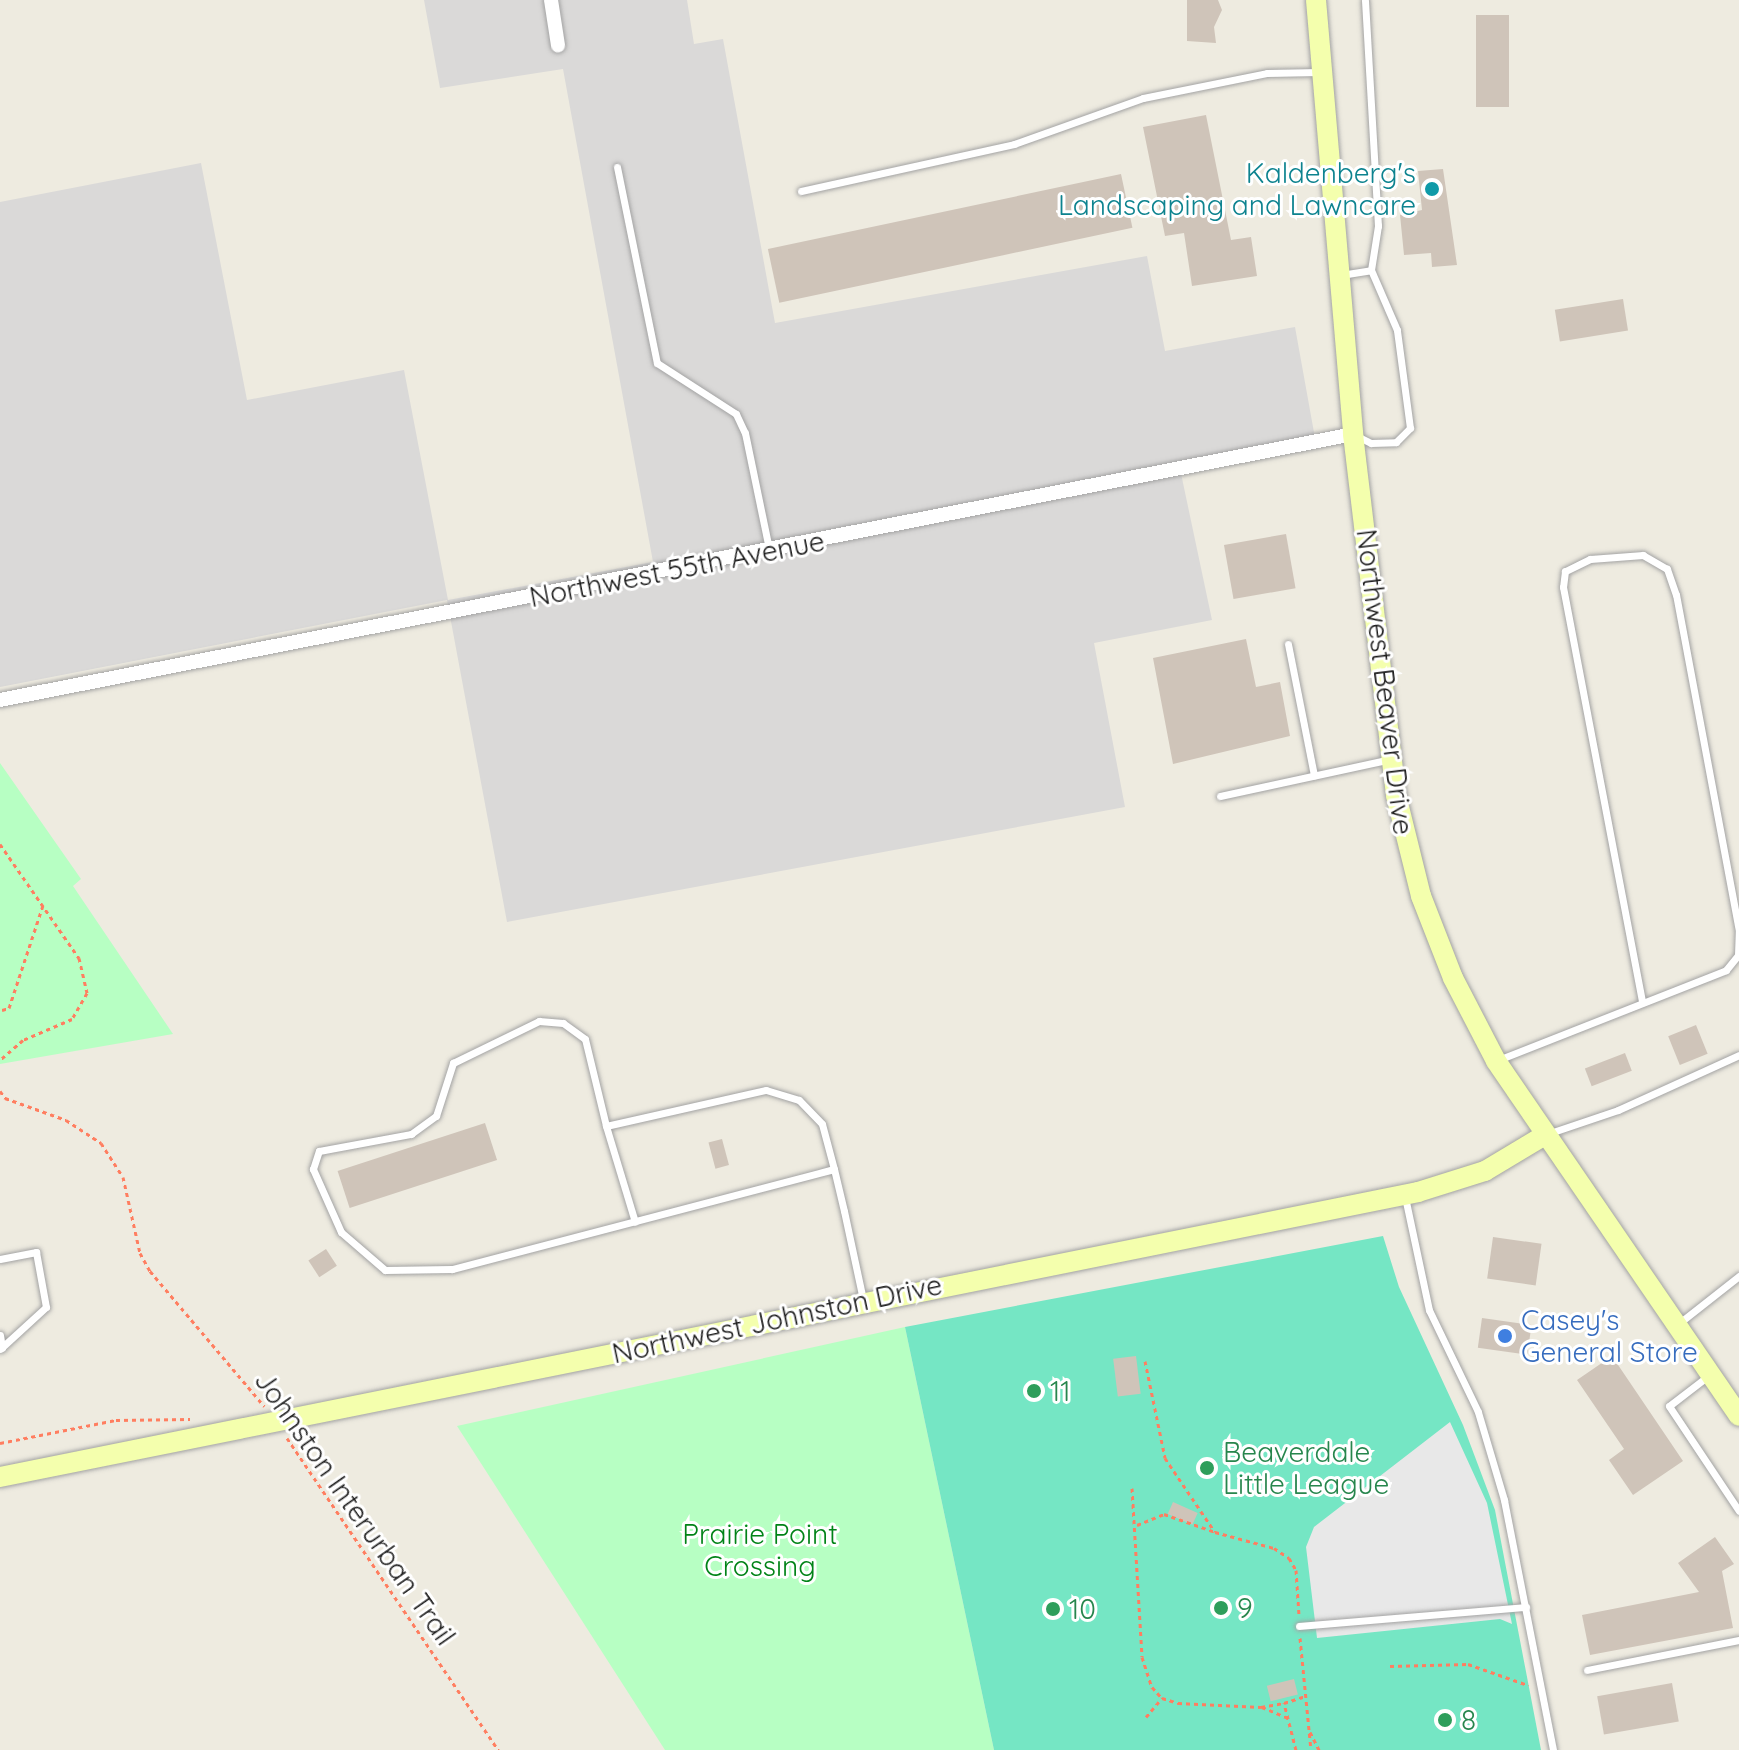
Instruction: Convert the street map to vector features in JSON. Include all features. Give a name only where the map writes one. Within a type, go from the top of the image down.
[{"type":"street","points":[[551,0],[558,45]]},
{"type":"street","name":"Northwest Beaver Drive","points":[[1316,0],[1353,434],[1405,845],[1453,978],[1496,1061],[1710,1375],[1737,1408]]},
{"type":"street","name":"Northwest 55th Avenue","points":[[0,700],[1353,434]]},
{"type":"street","name":"Northwest Johnston Drive","points":[[0,1477],[271,1415],[1405,1194],[1485,1171],[1545,1135]]},
{"type":"lane","points":[[1353,434],[1371,443],[1396,442],[1410,428],[1397,330],[1371,270],[1378,226],[1365,0]]},
{"type":"lane","points":[[801,191],[1014,144],[1143,98],[1267,73],[1321,72]]},
{"type":"lane","points":[[617,167],[657,363],[736,414],[745,433],[770,551]]},
{"type":"lane","points":[[1339,275],[1371,270]]},
{"type":"lane","points":[[1642,1003],[1563,587],[1565,571],[1590,559],[1643,555],[1667,569],[1676,595],[1739,931],[1738,955],[1726,970]]},
{"type":"lane","points":[[1288,644],[1314,775]]},
{"type":"lane","points":[[1220,796],[1393,759]]},
{"type":"lane","points":[[1496,1061],[1739,963]]},
{"type":"lane","points":[[635,1222],[606,1126],[585,1039],[563,1023],[539,1021],[453,1063],[436,1116],[411,1134],[319,1151],[313,1169],[341,1232],[385,1270],[452,1269],[635,1222],[834,1169]]},
{"type":"lane","points":[[1545,1135],[1618,1110],[1739,1055]]},
{"type":"lane","points":[[606,1126],[766,1090],[799,1100],[822,1124],[863,1300]]},
{"type":"lane","points":[[1405,1194],[1429,1310],[1478,1412],[1513,1535],[1553,1750]]},
{"type":"lane","points":[[0,1259],[36,1252],[46,1307],[1,1349]]},
{"type":"lane","points":[[1676,1326],[1739,1276]]},
{"type":"lane","points":[[0,1335],[1,1349]]},
{"type":"lane","points":[[1710,1375],[1669,1406],[1739,1511]]},
{"type":"lane","points":[[1299,1626],[1526,1607]]},
{"type":"lane","points":[[1587,1670],[1739,1640]]},
{"type":"path","points":[[0,844],[79,958],[87,993],[72,1019],[23,1040],[0,1060]]},
{"type":"path","points":[[2,1010],[9,1008],[43,905]]},
{"type":"path","name":"Johnston Interurban Trail","points":[[0,1091],[5,1098],[66,1120],[101,1143],[123,1177],[140,1253],[150,1271],[271,1415],[498,1750]]},
{"type":"path","points":[[1145,1361],[1165,1458],[1215,1532]]},
{"type":"path","points":[[250,1410],[271,1415]]},
{"type":"path","points":[[0,1443],[116,1420],[204,1419]]},
{"type":"path","points":[[1132,1488],[1137,1525],[1142,1657],[1147,1676],[1162,1698]]},
{"type":"path","points":[[1137,1525],[1164,1514],[1274,1548],[1289,1558],[1296,1570],[1311,1750]]},
{"type":"path","points":[[1390,1666],[1468,1664],[1542,1692]]},
{"type":"path","points":[[1162,1698],[1261,1707],[1305,1696]]},
{"type":"path","points":[[1146,1717],[1162,1698]]},
{"type":"path","points":[[1284,1703],[1296,1750]]},
{"type":"path","points":[[1261,1707],[1288,1718]]},
{"type":"path","points":[[1308,1727],[1319,1750]]},
{"type":"shaded area","points":[[424,0],[687,0],[694,44],[723,39],[775,323],[1147,256],[1165,351],[1295,327],[1315,438],[1179,464],[1212,620],[1094,643],[1125,807],[507,922],[447,600],[0,687],[0,202],[201,163],[247,400],[404,370],[448,600],[653,562],[563,69],[440,88]]},
{"type":"shaded area","points":[[1450,1422],[1487,1503],[1512,1624],[1500,1619],[1317,1638],[1306,1547],[1314,1527]]},
{"type":"green space","points":[[0,763],[81,879],[73,886],[173,1034],[0,1064]]},
{"type":"green space","name":"Beaverdale Little League","points":[[1383,1236],[1399,1287],[1463,1425],[1495,1510],[1541,1750],[994,1750],[905,1327]]},
{"type":"green space","name":"Prairie Point Crossing","points":[[905,1327],[994,1750],[665,1750],[457,1426]]},
{"type":"building","points":[[1187,0],[1218,0],[1222,10],[1214,27],[1216,43],[1187,41]]},
{"type":"building","points":[[1476,15],[1509,15],[1509,107],[1476,107]]},
{"type":"building","points":[[1206,115],[1231,240],[1251,237],[1257,276],[1192,286],[1184,233],[1165,236],[1143,127]]},
{"type":"building","points":[[1443,169],[1457,265],[1432,267],[1431,253],[1404,255],[1400,215],[1422,210],[1418,171]]},
{"type":"building","points":[[1121,174],[1132,228],[779,303],[768,249]]},
{"type":"building","points":[[1623,299],[1628,331],[1560,341],[1555,310]]},
{"type":"building","points":[[1286,534],[1296,588],[1234,599],[1224,545]]},
{"type":"building","points":[[1246,639],[1256,687],[1280,682],[1290,736],[1173,764],[1153,658]]},
{"type":"building","points":[[1696,1025],[1708,1054],[1680,1065],[1668,1036]]},
{"type":"building","points":[[1625,1053],[1632,1071],[1592,1086],[1585,1068]]},
{"type":"building","points":[[485,1123],[497,1160],[350,1208],[338,1171]]},
{"type":"building","points":[[722,1139],[729,1165],[715,1169],[708,1143]]},
{"type":"building","name":"Casey's General Store","points":[[1493,1237],[1542,1244],[1536,1285],[1487,1279]]},
{"type":"building","points":[[326,1249],[337,1266],[319,1277],[308,1260]]},
{"type":"building","name":"Casey's General Store","points":[[1482,1318],[1532,1325],[1527,1355],[1478,1348]]},
{"type":"building","points":[[1136,1356],[1141,1394],[1118,1397],[1113,1359]]},
{"type":"building","points":[[1612,1356],[1683,1461],[1633,1495],[1609,1460],[1624,1449],[1577,1380]]},
{"type":"building","points":[[1173,1502],[1198,1513],[1192,1525],[1168,1514]]},
{"type":"building","points":[[1715,1537],[1734,1564],[1722,1571],[1733,1628],[1590,1655],[1582,1615],[1699,1592],[1678,1563]]},
{"type":"building","points":[[1294,1679],[1298,1695],[1271,1701],[1267,1686]]},
{"type":"building","points":[[1672,1683],[1679,1721],[1604,1735],[1597,1696]]},
{"type":"place","name":"Kaldenberg's Landscaping and Lawncare","points":[[1432,189]]},
{"type":"place","name":"Casey's General Store","points":[[1505,1336]]},
{"type":"place","name":"11","points":[[1034,1391]]},
{"type":"place","name":"Beaverdale Little League","points":[[1207,1468]]},
{"type":"place","name":"9","points":[[1221,1608]]},
{"type":"place","name":"10","points":[[1053,1609]]},
{"type":"place","name":"8","points":[[1445,1720]]}]
